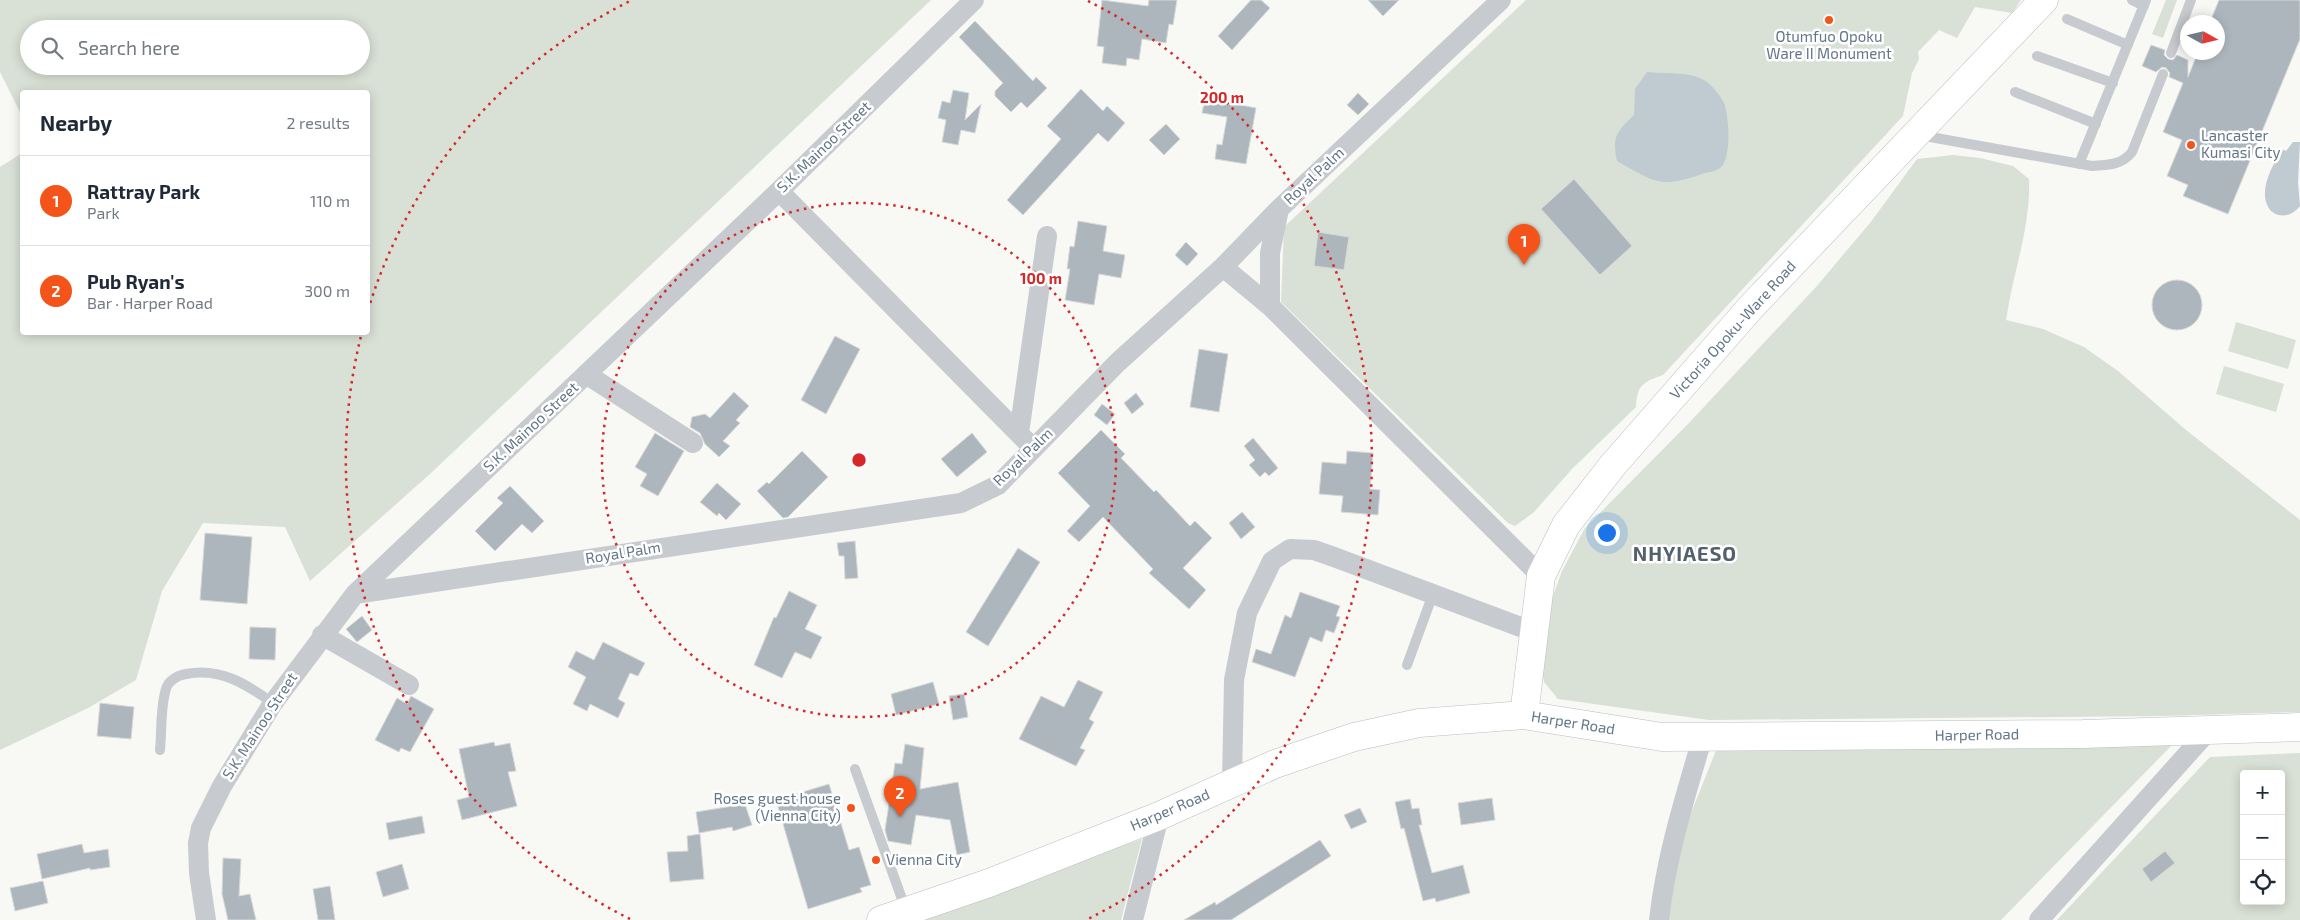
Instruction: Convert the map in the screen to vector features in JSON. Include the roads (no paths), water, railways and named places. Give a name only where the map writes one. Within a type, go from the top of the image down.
[{"type":"main road","name":"Victoria Opoku-Ware Road","points":[[1524,715],[1541,576],[1566,526],[1613,465],[1752,306],[2044,0]]},
{"type":"main road","name":"Harper Road","points":[[894,916],[989,883],[1159,816],[1276,764],[1354,737],[1419,723],[1524,715],[1662,737],[1944,736],[2300,727]]},
{"type":"street","name":"S.K. Mainoo Street","points":[[206,920],[199,873],[198,843],[201,828],[222,786],[273,703],[322,635],[355,594],[779,191],[974,0]]},
{"type":"street","name":"Royal Palm","points":[[355,594],[961,503],[998,485],[1116,363],[1223,267],[1279,210],[1501,0]]},
{"type":"street","points":[[779,191],[1033,448]]},
{"type":"street","points":[[1270,306],[1270,253],[1279,210]]},
{"type":"street","points":[[1019,434],[1047,236]]},
{"type":"street","points":[[1223,267],[1270,306],[1541,576]]},
{"type":"street","points":[[586,374],[693,443]]},
{"type":"street","points":[[1232,784],[1234,680],[1247,613],[1272,561],[1290,549],[1314,550],[1534,632]]},
{"type":"street","points":[[322,635],[409,685]]},
{"type":"street","points":[[2039,920],[2209,730]]},
{"type":"street","points":[[1659,920],[1662,895],[1676,828],[1703,736]]},
{"type":"street","points":[[1133,920],[1159,816]]},
{"type":"lane","points":[[2080,164],[2145,3],[2132,0]]},
{"type":"lane","points":[[2171,53],[2191,0]]},
{"type":"lane","points":[[2067,19],[2128,45]]},
{"type":"lane","points":[[2037,56],[2112,83]]},
{"type":"lane","points":[[1915,134],[2080,164],[2109,165],[2126,160],[2132,152],[2162,74]]},
{"type":"lane","points":[[2015,92],[2096,124]]},
{"type":"lane","points":[[1407,665],[1434,594]]},
{"type":"lane","points":[[160,750],[166,688],[177,676],[195,672],[216,672],[246,684],[273,703]]},
{"type":"lane","points":[[855,768],[894,916]]},
{"type":"place","name":"Otumfuo Opoku Ware II Monument","points":[[1829,20]]},
{"type":"place","name":"Lancaster Kumasi City","points":[[2191,145]]},
{"type":"place","name":"Rattray Park","points":[[1524,265]]},
{"type":"place","name":"Roses guest house (Vienna City)","points":[[851,808]]},
{"type":"place","name":"Pub Ryan's","points":[[900,817]]},
{"type":"place","name":"Vienna City","points":[[876,860]]},
{"type":"district","name":"NHYIAESO","points":[[1685,554]]}]
